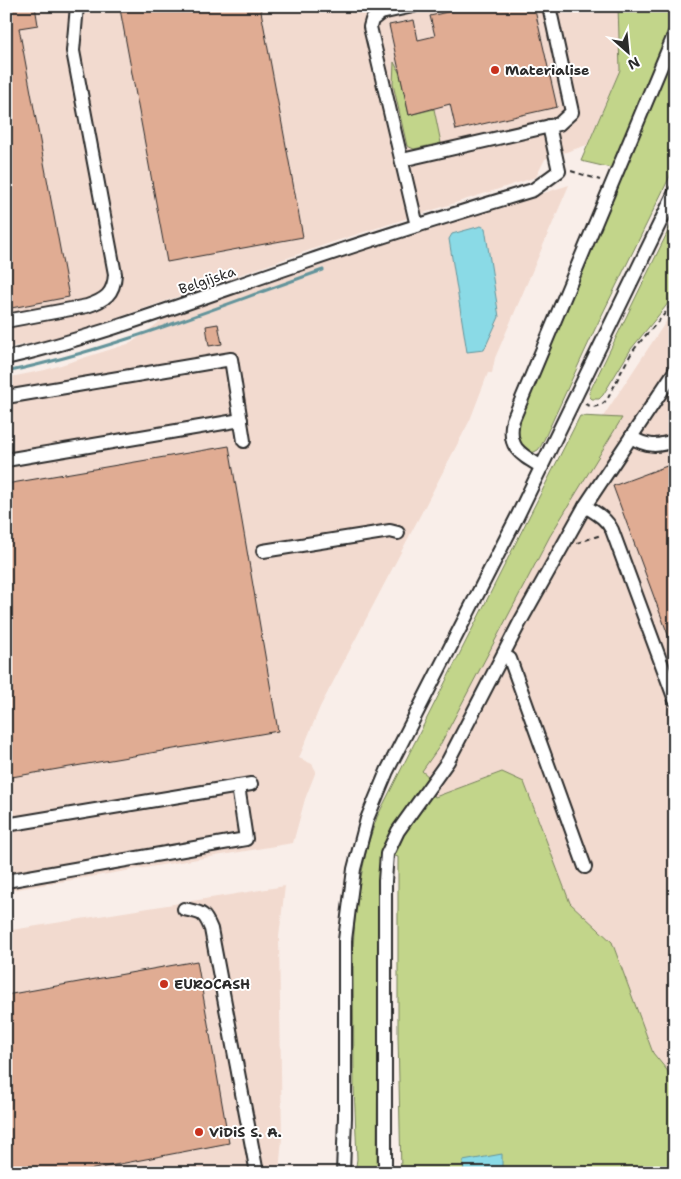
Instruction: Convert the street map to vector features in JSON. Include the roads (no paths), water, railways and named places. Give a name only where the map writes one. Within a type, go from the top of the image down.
[{"type":"street","points":[[6,321],[100,302],[107,296],[115,283],[115,274],[73,51],[77,6]]},
{"type":"street","points":[[413,6],[381,13],[372,20],[370,28],[417,226]]},
{"type":"street","points":[[402,160],[559,124],[572,112],[549,6]]},
{"type":"street","points":[[542,466],[523,456],[516,449],[511,430],[513,420],[675,33]]},
{"type":"street","name":"Belgijska","points":[[6,358],[45,349],[123,326],[306,262],[533,190],[559,170],[550,126]]},
{"type":"street","points":[[343,1173],[346,1117],[344,940],[350,887],[360,841],[387,771],[542,466],[675,192]]},
{"type":"street","points":[[6,397],[231,360],[244,441]]},
{"type":"street","points":[[384,1173],[385,890],[387,854],[398,831],[448,760],[567,536],[675,371]]},
{"type":"street","points":[[6,460],[241,420]]},
{"type":"street","points":[[631,437],[647,445],[662,445],[675,440]]},
{"type":"street","points":[[585,506],[603,517],[612,530],[675,700]]},
{"type":"street","points":[[263,551],[390,531],[398,533]]},
{"type":"street","points":[[504,655],[510,659],[585,867]]},
{"type":"street","points":[[6,825],[251,784]]},
{"type":"street","points":[[6,881],[246,839],[238,786]]},
{"type":"street","points":[[184,909],[198,912],[206,917],[211,929],[257,1173]]},
{"type":"water","points":[[481,226],[485,228],[499,317],[484,350],[467,352],[449,239],[452,234]]},
{"type":"water","points":[[502,1154],[502,1173],[464,1173],[463,1161]]},
{"type":"waterway","points":[[6,372],[127,339],[323,270]]},
{"type":"place","name":"Materialise","points":[[495,70]]},
{"type":"place","name":"EUROCASH","points":[[164,984]]},
{"type":"place","name":"ViDiS S. A.","points":[[199,1132]]}]
